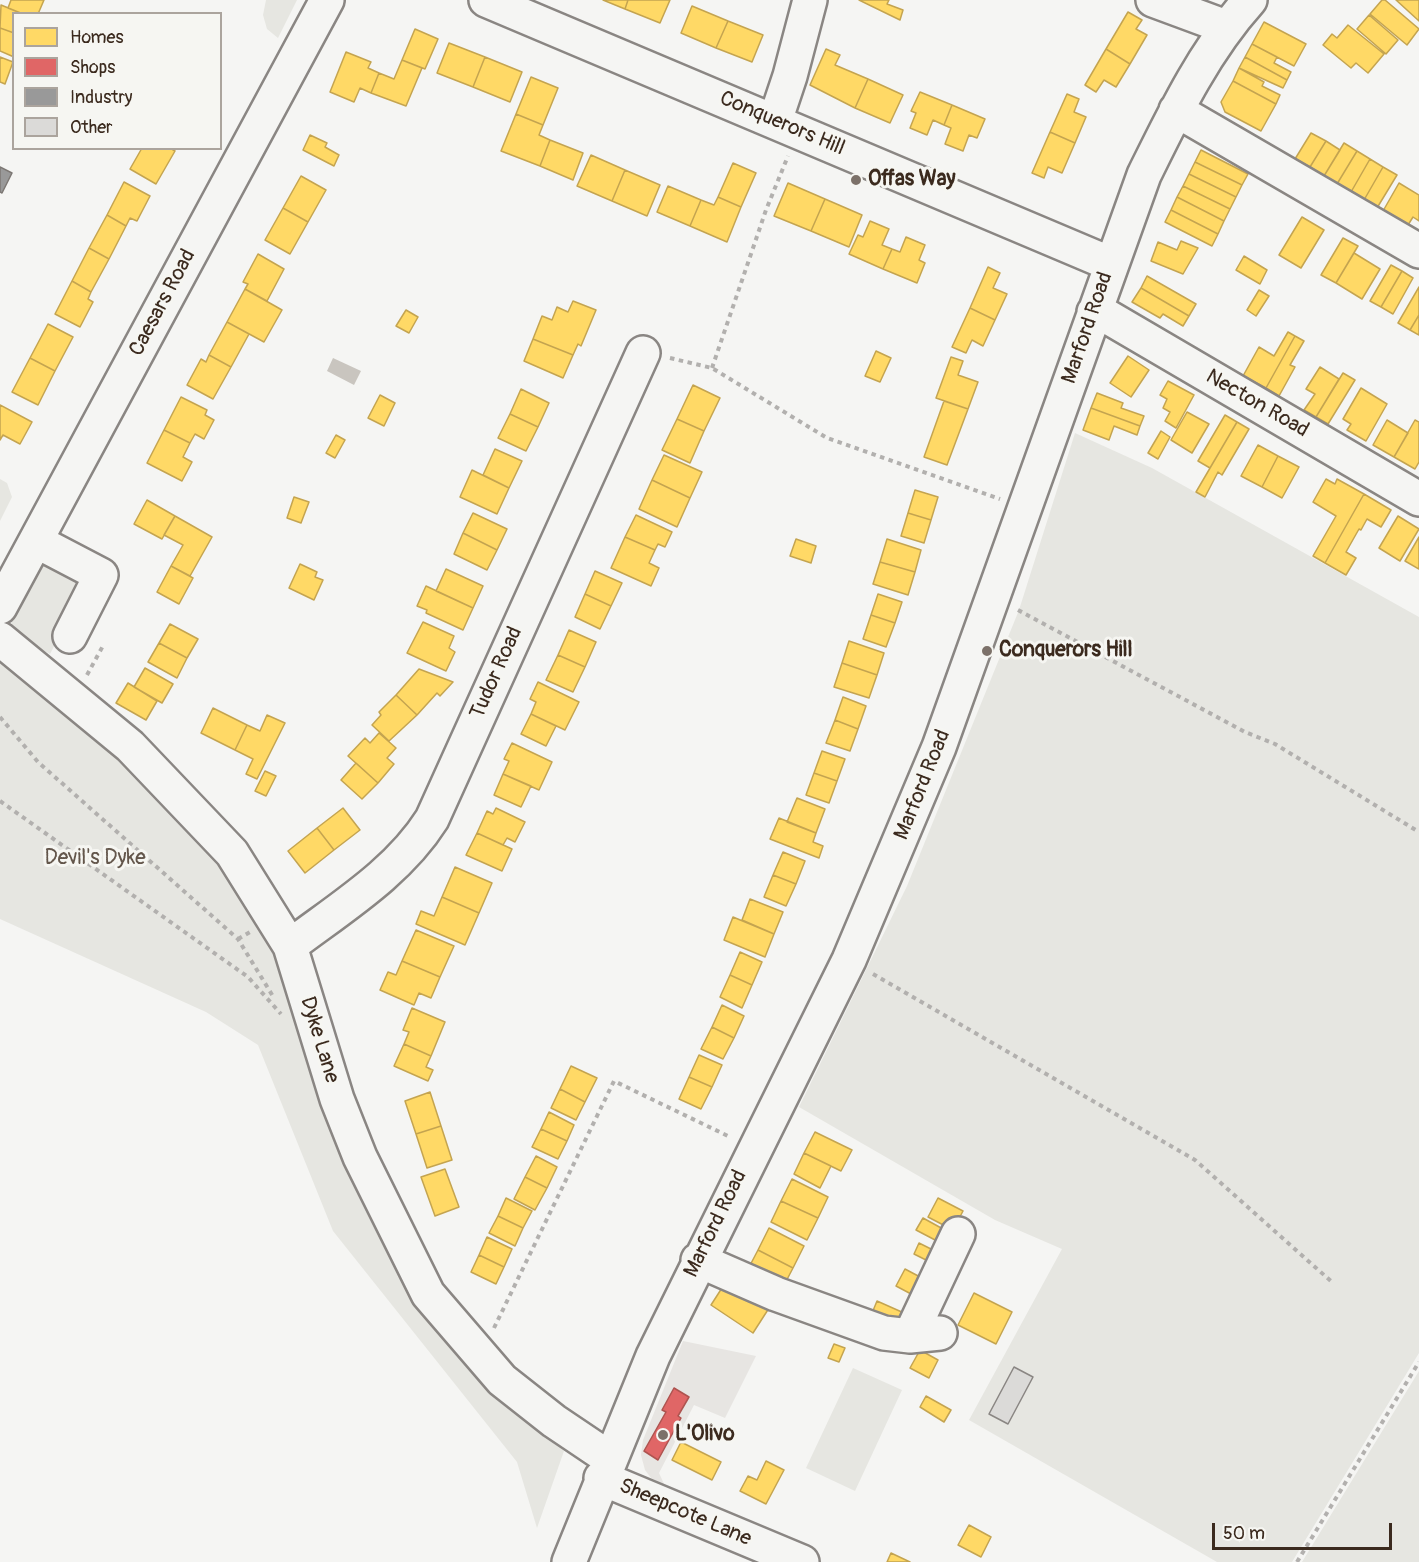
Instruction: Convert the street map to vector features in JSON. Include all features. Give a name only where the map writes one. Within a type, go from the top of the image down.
[{"type":"street","name":"Caesars Road","points":[[0,607],[327,0]]},
{"type":"street","name":"Conquerors Hill","points":[[486,0],[1111,264]]},
{"type":"street","points":[[786,126],[790,76],[810,0]]},
{"type":"street","points":[[1153,0],[1226,27]]},
{"type":"street","name":"Marford Road","points":[[569,1562],[652,1356],[849,960],[939,747],[1144,175],[1176,110],[1226,27],[1251,0]]},
{"type":"street","points":[[1176,110],[1419,251]]},
{"type":"street","name":"Necton Road","points":[[1094,312],[1108,317],[1419,499]]},
{"type":"street","name":"Tudor Road","points":[[290,946],[399,861],[417,843],[432,819],[643,353]]},
{"type":"street","points":[[36,542],[101,575],[70,636]]},
{"type":"street","name":"Dyke Lane","points":[[0,639],[130,746],[232,853],[290,946],[337,1099],[360,1157],[428,1294],[502,1380],[554,1421],[605,1468]]},
{"type":"street","points":[[698,1260],[776,1294],[884,1334],[925,1334],[958,1234]]},
{"type":"street","name":"Sheepcote Lane","points":[[605,1468],[802,1562]]},
{"type":"path","points":[[712,368],[766,210],[786,126]]},
{"type":"path","points":[[643,353],[712,368],[826,438],[1025,508]]},
{"type":"path","points":[[994,597],[1245,732],[1275,744],[1419,832]]},
{"type":"path","points":[[74,699],[104,644]]},
{"type":"path","points":[[0,717],[38,762],[238,939],[285,1017],[248,977],[0,801]]},
{"type":"path","points":[[849,960],[1195,1160],[1333,1283]]},
{"type":"path","points":[[480,1356],[614,1081],[754,1149]]},
{"type":"path","points":[[1297,1562],[1419,1362]]},
{"type":"shaded area","points":[[333,358],[361,371],[354,385],[327,371]]},
{"type":"shaded area","points":[[683,1341],[756,1356],[725,1418],[694,1405],[659,1473],[665,1486],[651,1478],[645,1470],[641,1455],[643,1440]]},
{"type":"green space","points":[[266,0],[297,0],[278,38],[267,29],[263,15]]},
{"type":"green space","points":[[1075,433],[1152,468],[1419,617],[1419,1353],[1292,1562],[1217,1562],[969,1420],[1062,1249],[995,1220],[799,1107],[907,886],[1019,610]]},
{"type":"green space","points":[[0,479],[7,483],[12,497],[0,521]]},
{"type":"green space","points":[[48,561],[57,561],[85,587],[50,654],[19,636],[12,628],[12,622],[17,603],[39,567]]},
{"type":"green space","name":"Devil's Dyke","points":[[0,651],[134,764],[228,864],[294,968],[331,1099],[504,1390],[564,1451],[537,1528],[517,1462],[333,1231],[258,1045],[206,1012],[0,919]]},
{"type":"green space","points":[[853,1368],[902,1390],[855,1491],[806,1468]]},
{"type":"green space","points":[[1419,1371],[1419,1562],[1302,1562]]},
{"type":"building: Homes","points":[[11,0],[44,0],[39,12],[18,12],[8,8]]},
{"type":"building: Homes","points":[[603,0],[628,0],[625,9]]},
{"type":"building: Homes","points":[[628,0],[670,0],[660,23],[625,9]]},
{"type":"building: Homes","points":[[859,0],[889,0],[887,4],[903,10],[900,20]]},
{"type":"building: Homes","points":[[1382,0],[1385,0],[1419,29],[1407,45],[1370,14]]},
{"type":"building: Homes","points":[[1396,0],[1419,0],[1419,21]]},
{"type":"building: Homes","points":[[1,5],[18,12],[12,12],[12,32],[0,28]]},
{"type":"building: Homes","points":[[692,6],[728,21],[716,48],[681,33]]},
{"type":"building: Homes","points":[[1128,12],[1142,20],[1136,29],[1147,35],[1130,64],[1106,49]]},
{"type":"building: Homes","points":[[1369,15],[1398,40],[1386,54],[1357,29]]},
{"type":"building: Homes","points":[[728,21],[763,35],[752,62],[716,48]]},
{"type":"building: Homes","points":[[1264,22],[1306,44],[1294,66],[1252,44]]},
{"type":"building: Homes","points":[[1348,25],[1384,54],[1368,73],[1356,63],[1351,68],[1323,45],[1332,34],[1337,38]]},
{"type":"building: Homes","points":[[0,28],[12,32],[12,56],[0,51]]},
{"type":"building: Homes","points":[[415,29],[438,39],[425,69],[402,60]]},
{"type":"building: Homes","points":[[449,43],[485,57],[473,87],[437,73]]},
{"type":"building: Homes","points":[[1252,44],[1277,57],[1274,63],[1291,72],[1287,80],[1245,57]]},
{"type":"building: Homes","points":[[826,49],[840,55],[835,65],[868,79],[855,108],[810,85]]},
{"type":"building: Homes","points":[[1106,49],[1130,64],[1116,87],[1104,80],[1096,92],[1085,85]]},
{"type":"building: Homes","points":[[346,52],[371,62],[368,68],[379,73],[371,93],[360,88],[354,102],[330,92]]},
{"type":"building: Homes","points":[[0,57],[12,62],[12,65],[5,84],[0,82]]},
{"type":"building: Homes","points":[[485,57],[522,72],[510,102],[473,87]]},
{"type":"building: Homes","points":[[1245,57],[1287,80],[1283,88],[1239,68]]},
{"type":"building: Homes","points":[[402,60],[422,68],[406,106],[371,93],[379,73],[394,79]]},
{"type":"building: Homes","points":[[1239,68],[1264,82],[1262,86],[1280,95],[1276,104],[1233,81]]},
{"type":"building: Homes","points":[[531,77],[558,88],[543,125],[516,114]]},
{"type":"building: Homes","points":[[868,79],[903,95],[890,123],[855,108]]},
{"type":"building: Homes","points":[[1233,81],[1276,104],[1261,131],[1225,112],[1221,102]]},
{"type":"building: Homes","points":[[920,92],[952,105],[944,125],[933,120],[927,135],[910,128],[916,113],[911,111]]},
{"type":"building: Homes","points":[[1067,94],[1079,99],[1074,112],[1086,117],[1075,143],[1050,132]]},
{"type":"building: Homes","points":[[952,105],[985,119],[977,138],[969,135],[963,151],[945,144],[951,128],[944,125]]},
{"type":"building: Homes","points":[[516,114],[543,125],[539,135],[550,140],[540,166],[501,151]]},
{"type":"building: Homes","points":[[1050,132],[1075,143],[1062,173],[1048,167],[1044,178],[1032,173]]},
{"type":"building: Homes","points":[[1311,133],[1326,141],[1310,167],[1295,159]]},
{"type":"building: Homes","points":[[310,135],[327,143],[325,147],[339,155],[334,166],[303,150]]},
{"type":"building: Homes","points":[[550,140],[583,153],[573,180],[540,166]]},
{"type":"building: Homes","points":[[1326,141],[1340,150],[1324,176],[1310,167]]},
{"type":"building: Homes","points":[[1344,143],[1357,151],[1337,184],[1324,176]]},
{"type":"building: Homes","points":[[141,150],[175,151],[156,184],[130,169]]},
{"type":"building: Homes","points":[[1201,150],[1248,174],[1242,185],[1195,162]]},
{"type":"building: Homes","points":[[1357,151],[1370,159],[1351,192],[1337,184]]},
{"type":"building: Homes","points":[[591,155],[625,170],[612,201],[577,186]]},
{"type":"building: Homes","points":[[1370,159],[1383,167],[1364,200],[1351,192]]},
{"type":"building: Homes","points":[[1195,162],[1242,185],[1236,197],[1189,174]]},
{"type":"building: Homes","points":[[733,163],[756,173],[741,207],[718,197]]},
{"type":"building: Homes","points":[[1383,167],[1397,175],[1377,208],[1364,200]]},
{"type":"building: Homes","points":[[625,170],[660,185],[647,216],[612,201]]},
{"type":"building: Homes","points":[[1189,174],[1236,197],[1230,209],[1183,186]]},
{"type":"building: Homes","points":[[301,176],[326,190],[308,222],[283,208]]},
{"type":"building: Homes","points":[[124,182],[150,196],[137,221],[130,218],[126,226],[107,215]]},
{"type":"building: Homes","points":[[788,183],[825,199],[811,231],[774,216]]},
{"type":"building: Homes","points":[[1399,183],[1419,195],[1419,221],[1413,217],[1408,225],[1383,211]]},
{"type":"building: Homes","points":[[668,186],[701,200],[690,226],[657,212]]},
{"type":"building: Homes","points":[[1183,186],[1230,209],[1224,221],[1177,197]]},
{"type":"building: Homes","points":[[718,197],[741,207],[727,242],[690,226],[701,200],[714,205]]},
{"type":"building: Homes","points":[[1177,197],[1224,221],[1218,234],[1171,210]]},
{"type":"building: Homes","points":[[825,199],[862,215],[849,247],[811,231]]},
{"type":"building: Homes","points":[[283,208],[308,222],[290,254],[265,240]]},
{"type":"building: Homes","points":[[1171,210],[1218,234],[1212,246],[1165,222]]},
{"type":"building: Homes","points":[[107,215],[126,226],[109,259],[89,248]]},
{"type":"building: Homes","points":[[1302,217],[1324,230],[1301,268],[1279,255]]},
{"type":"building: Homes","points":[[870,221],[889,229],[882,245],[892,249],[883,269],[849,254],[858,235],[863,237]]},
{"type":"building: Homes","points":[[906,237],[925,245],[919,260],[925,263],[917,283],[883,269],[892,249],[900,252]]},
{"type":"building: Homes","points":[[1343,238],[1358,246],[1336,283],[1321,275]]},
{"type":"building: Homes","points":[[1181,241],[1198,248],[1183,274],[1151,261],[1158,242],[1177,250]]},
{"type":"building: Homes","points":[[89,248],[109,259],[91,292],[72,281]]},
{"type":"building: Homes","points":[[1354,253],[1380,269],[1362,299],[1336,283]]},
{"type":"building: Homes","points":[[258,254],[284,269],[267,301],[245,289],[248,284],[243,282]]},
{"type":"building: Homes","points":[[1244,256],[1267,270],[1260,284],[1236,270]]},
{"type":"building: Homes","points":[[1391,265],[1402,271],[1381,307],[1370,301]]},
{"type":"building: Homes","points":[[988,267],[1000,273],[993,288],[1007,294],[995,320],[970,308]]},
{"type":"building: Homes","points":[[1402,271],[1413,278],[1393,314],[1381,307]]},
{"type":"building: Homes","points":[[1147,276],[1196,304],[1189,316],[1141,288]]},
{"type":"building: Homes","points":[[72,281],[91,292],[88,299],[93,302],[80,327],[55,314]]},
{"type":"building: Homes","points":[[1419,287],[1419,315],[1410,330],[1398,323]]},
{"type":"building: Homes","points":[[1141,288],[1189,316],[1183,326],[1163,314],[1160,318],[1132,302]]},
{"type":"building: Homes","points":[[245,289],[282,310],[264,342],[227,322]]},
{"type":"building: Homes","points":[[1259,290],[1269,296],[1256,316],[1247,310]]},
{"type":"building: Homes","points":[[573,301],[596,310],[581,346],[578,344],[573,355],[533,339],[542,316],[552,320],[557,307],[568,312]]},
{"type":"building: Homes","points":[[970,308],[995,320],[983,346],[972,340],[966,353],[952,347]]},
{"type":"building: Homes","points":[[406,310],[418,317],[409,333],[396,326]]},
{"type":"building: Homes","points":[[1419,315],[1419,335],[1410,330]]},
{"type":"building: Homes","points":[[227,322],[249,334],[231,367],[209,355]]},
{"type":"building: Homes","points":[[48,324],[73,337],[55,371],[30,358]]},
{"type":"building: Homes","points":[[1288,332],[1295,336],[1266,388],[1243,376],[1259,347],[1274,356]]},
{"type":"building: Homes","points":[[1295,336],[1304,341],[1290,365],[1295,367],[1279,396],[1266,388]]},
{"type":"building: Homes","points":[[533,339],[573,355],[563,378],[524,361]]},
{"type":"building: Homes","points":[[876,351],[891,358],[880,382],[865,376]]},
{"type":"building: Homes","points":[[209,355],[231,367],[213,399],[187,385],[201,359],[206,362]]},
{"type":"building: Homes","points":[[1128,356],[1149,370],[1131,397],[1110,383]]},
{"type":"building: Homes","points":[[951,357],[963,361],[958,375],[978,382],[968,409],[936,398]]},
{"type":"building: Homes","points":[[30,358],[55,371],[38,405],[12,392]]},
{"type":"building: Homes","points":[[1320,367],[1339,379],[1316,417],[1304,410],[1315,394],[1306,389]]},
{"type":"building: Homes","points":[[1343,373],[1355,380],[1328,424],[1316,417]]},
{"type":"building: Homes","points":[[1168,381],[1194,395],[1176,428],[1165,421],[1170,412],[1163,408],[1167,399],[1160,395]]},
{"type":"building: Homes","points":[[693,385],[720,398],[704,431],[677,419]]},
{"type":"building: Homes","points":[[1361,388],[1387,404],[1366,441],[1347,430],[1351,424],[1343,419]]},
{"type":"building: Homes","points":[[521,389],[549,403],[538,427],[510,414]]},
{"type":"building: Homes","points":[[1097,393],[1123,403],[1121,408],[1144,416],[1140,426],[1091,408]]},
{"type":"building: Homes","points":[[380,395],[395,403],[384,426],[368,418]]},
{"type":"building: Homes","points":[[181,397],[207,410],[205,415],[214,420],[204,439],[195,434],[190,443],[164,430]]},
{"type":"building: Homes","points":[[944,401],[968,409],[947,465],[924,457]]},
{"type":"building: Homes","points":[[0,405],[32,422],[20,444],[3,435],[0,440]]},
{"type":"building: Homes","points":[[1091,408],[1140,426],[1137,435],[1114,426],[1109,440],[1083,430]]},
{"type":"building: Homes","points":[[1187,412],[1209,424],[1192,453],[1171,440]]},
{"type":"building: Homes","points":[[510,414],[538,427],[526,451],[498,438]]},
{"type":"building: Homes","points":[[1225,415],[1237,422],[1210,468],[1198,461]]},
{"type":"building: Homes","points":[[677,419],[704,431],[690,463],[662,450]]},
{"type":"building: Homes","points":[[1387,420],[1408,433],[1394,457],[1373,445]]},
{"type":"building: Homes","points":[[1415,420],[1419,422],[1419,462],[1415,469],[1394,457]]},
{"type":"building: Homes","points":[[1237,422],[1249,429],[1222,475],[1218,472],[1205,497],[1196,492]]},
{"type":"building: Homes","points":[[164,430],[190,443],[183,457],[192,462],[182,481],[147,463]]},
{"type":"building: Homes","points":[[1161,431],[1170,437],[1158,459],[1148,453]]},
{"type":"building: Homes","points":[[336,435],[345,440],[335,458],[326,453]]},
{"type":"building: Homes","points":[[1258,445],[1278,456],[1262,487],[1241,476]]},
{"type":"building: Homes","points":[[495,449],[522,461],[509,488],[483,475]]},
{"type":"building: Homes","points":[[664,455],[702,472],[690,498],[652,480]]},
{"type":"building: Homes","points":[[1278,456],[1299,467],[1282,498],[1262,487]]},
{"type":"building: Homes","points":[[472,470],[509,488],[497,514],[460,497]]},
{"type":"building: Homes","points":[[1326,479],[1335,484],[1337,479],[1364,494],[1325,563],[1313,556],[1336,516],[1313,502]]},
{"type":"building: Homes","points":[[652,480],[690,498],[677,527],[639,509]]},
{"type":"building: Homes","points":[[915,490],[938,497],[931,520],[908,513]]},
{"type":"building: Homes","points":[[1364,494],[1391,510],[1381,527],[1367,519],[1361,530],[1359,529],[1346,552],[1356,558],[1346,575],[1325,563]]},
{"type":"building: Homes","points":[[294,497],[309,502],[301,523],[287,518]]},
{"type":"building: Homes","points":[[147,500],[175,516],[162,539],[134,524]]},
{"type":"building: Homes","points":[[473,513],[507,529],[497,550],[463,533]]},
{"type":"building: Homes","points":[[908,513],[931,520],[924,543],[901,536]]},
{"type":"building: Homes","points":[[636,515],[672,532],[665,547],[658,544],[655,550],[625,537]]},
{"type":"building: Homes","points":[[175,516],[212,537],[190,576],[171,566],[183,545],[164,535]]},
{"type":"building: Homes","points":[[1398,516],[1419,529],[1400,561],[1379,548]]},
{"type":"building: Homes","points":[[463,533],[497,550],[487,570],[454,554]]},
{"type":"building: Homes","points":[[625,537],[655,550],[649,563],[659,568],[651,586],[611,568]]},
{"type":"building: Homes","points":[[1419,537],[1419,569],[1405,561]]},
{"type":"building: Homes","points":[[796,539],[816,546],[811,563],[790,556]]},
{"type":"building: Homes","points":[[887,539],[921,550],[915,572],[880,562]]},
{"type":"building: Homes","points":[[880,562],[915,572],[908,595],[873,584]]},
{"type":"building: Homes","points":[[300,564],[317,572],[315,577],[323,580],[314,600],[289,588]]},
{"type":"building: Homes","points":[[171,566],[193,578],[179,604],[157,592]]},
{"type":"building: Homes","points":[[446,569],[483,586],[473,608],[436,591]]},
{"type":"building: Homes","points":[[595,571],[622,583],[611,606],[585,594]]},
{"type":"building: Homes","points":[[426,586],[473,608],[463,630],[426,613],[427,610],[417,606]]},
{"type":"building: Homes","points":[[585,594],[611,606],[600,629],[575,617]]},
{"type":"building: Homes","points":[[878,594],[902,602],[895,623],[871,615]]},
{"type":"building: Homes","points":[[871,615],[895,623],[886,647],[863,639]]},
{"type":"building: Homes","points":[[423,622],[454,636],[449,648],[455,652],[446,671],[407,653]]},
{"type":"building: Homes","points":[[170,624],[198,639],[187,658],[159,643]]},
{"type":"building: Homes","points":[[569,630],[596,642],[585,667],[558,655]]},
{"type":"building: Homes","points":[[849,641],[884,653],[877,675],[842,663]]},
{"type":"building: Homes","points":[[159,643],[187,658],[177,678],[148,662]]},
{"type":"building: Homes","points":[[558,655],[585,667],[573,692],[546,680]]},
{"type":"building: Homes","points":[[842,663],[877,675],[869,698],[834,687]]},
{"type":"building: Homes","points":[[145,668],[173,684],[162,703],[134,687]]},
{"type":"building: Homes","points":[[419,669],[453,682],[440,696],[437,693],[417,715],[396,695]]},
{"type":"building: Homes","points":[[538,682],[579,702],[565,730],[531,714],[536,702],[530,699]]},
{"type":"building: Homes","points":[[128,683],[157,701],[146,720],[116,703]]},
{"type":"building: Homes","points":[[396,695],[417,715],[389,741],[372,725],[381,715],[379,712]]},
{"type":"building: Homes","points":[[843,697],[866,706],[858,729],[835,720]]},
{"type":"building: Homes","points":[[213,708],[247,725],[235,750],[201,733]]},
{"type":"building: Homes","points":[[531,714],[556,726],[546,746],[521,734]]},
{"type":"building: Homes","points":[[267,715],[285,723],[257,779],[246,774],[253,759],[235,750],[247,725],[260,731]]},
{"type":"building: Homes","points":[[835,720],[858,729],[850,751],[826,743]]},
{"type":"building: Homes","points":[[379,733],[396,748],[387,758],[394,764],[378,783],[348,756],[365,738],[370,743]]},
{"type":"building: Homes","points":[[512,743],[552,762],[539,790],[503,774],[509,761],[504,759]]},
{"type":"building: Homes","points":[[822,751],[845,759],[837,781],[814,773]]},
{"type":"building: Homes","points":[[356,763],[378,783],[362,799],[341,780]]},
{"type":"building: Homes","points":[[265,771],[276,776],[266,796],[255,791]]},
{"type":"building: Homes","points":[[814,773],[837,781],[829,803],[806,795]]},
{"type":"building: Homes","points":[[503,774],[531,786],[521,807],[494,795]]},
{"type":"building: Homes","points":[[797,798],[825,809],[816,833],[787,822]]},
{"type":"building: Homes","points":[[343,808],[360,830],[334,850],[317,828]]},
{"type":"building: Homes","points":[[496,808],[525,822],[515,842],[507,838],[503,845],[477,833],[487,811],[493,814]]},
{"type":"building: Homes","points":[[779,818],[816,833],[813,842],[823,846],[819,858],[770,839]]},
{"type":"building: Homes","points":[[317,828],[334,850],[305,873],[288,851]]},
{"type":"building: Homes","points":[[477,833],[512,849],[502,871],[466,855]]},
{"type":"building: Homes","points":[[783,852],[805,861],[796,884],[773,875]]},
{"type":"building: Homes","points":[[455,867],[492,883],[479,913],[442,897]]},
{"type":"building: Homes","points":[[773,875],[796,884],[786,906],[764,897]]},
{"type":"building: Homes","points":[[442,897],[479,913],[465,945],[416,924],[421,911],[434,916]]},
{"type":"building: Homes","points":[[750,899],[783,912],[774,934],[742,920]]},
{"type":"building: Homes","points":[[733,917],[774,934],[765,957],[724,940]]},
{"type":"building: Homes","points":[[416,930],[454,946],[440,977],[402,961]]},
{"type":"building: Homes","points":[[740,952],[762,962],[752,985],[730,975]]},
{"type":"building: Homes","points":[[402,961],[440,977],[431,998],[419,993],[414,1005],[380,990],[388,972],[396,975]]},
{"type":"building: Homes","points":[[730,975],[752,985],[742,1008],[720,997]]},
{"type":"building: Homes","points":[[722,1005],[744,1016],[734,1038],[712,1027]]},
{"type":"building: Homes","points":[[412,1008],[445,1022],[431,1056],[404,1044],[409,1032],[403,1030]]},
{"type":"building: Homes","points":[[712,1027],[734,1038],[723,1059],[701,1049]]},
{"type":"building: Homes","points":[[404,1044],[431,1056],[426,1067],[433,1070],[428,1081],[394,1066]]},
{"type":"building: Homes","points":[[699,1055],[722,1065],[712,1087],[689,1077]]},
{"type":"building: Homes","points":[[571,1066],[597,1078],[585,1102],[560,1089]]},
{"type":"building: Homes","points":[[689,1077],[712,1087],[701,1109],[679,1099]]},
{"type":"building: Homes","points":[[560,1089],[585,1102],[576,1120],[551,1108]]},
{"type":"building: Homes","points":[[430,1092],[441,1126],[416,1134],[405,1101]]},
{"type":"building: Homes","points":[[549,1112],[574,1125],[567,1141],[541,1129]]},
{"type":"building: Homes","points":[[441,1126],[452,1160],[427,1168],[416,1134]]},
{"type":"building: Homes","points":[[541,1129],[567,1141],[558,1159],[532,1147]]},
{"type":"building: Homes","points":[[815,1132],[852,1150],[841,1171],[804,1153]]},
{"type":"building: Homes","points":[[804,1153],[831,1166],[820,1188],[794,1174]]},
{"type":"building: Homes","points":[[536,1156],[557,1167],[547,1188],[525,1177]]},
{"type":"building: Homes","points":[[445,1169],[459,1207],[435,1216],[421,1177]]},
{"type":"building: Homes","points":[[525,1177],[547,1188],[535,1210],[514,1199]]},
{"type":"building: Homes","points":[[792,1179],[828,1197],[818,1218],[781,1201]]},
{"type":"building: Homes","points":[[506,1198],[532,1211],[523,1228],[498,1216]]},
{"type":"building: Homes","points":[[938,1198],[963,1211],[953,1230],[928,1217]]},
{"type":"building: Homes","points":[[781,1201],[818,1218],[807,1240],[771,1222]]},
{"type":"building: Homes","points":[[498,1216],[523,1228],[515,1246],[489,1233]]},
{"type":"building: Homes","points":[[923,1218],[943,1229],[937,1241],[916,1230]]},
{"type":"building: Homes","points":[[769,1228],[804,1246],[793,1268],[758,1250]]},
{"type":"building: Homes","points":[[487,1237],[512,1249],[504,1267],[479,1255]]},
{"type":"building: Homes","points":[[919,1243],[937,1252],[932,1263],[914,1254]]},
{"type":"building: Homes","points":[[758,1250],[793,1268],[782,1289],[747,1271]]},
{"type":"building: Homes","points":[[479,1255],[504,1267],[496,1284],[471,1272]]},
{"type":"building: Homes","points":[[905,1269],[922,1278],[913,1295],[896,1286]]},
{"type":"building: Homes","points":[[729,1277],[771,1305],[753,1333],[711,1305]]},
{"type":"building: Homes","points":[[974,1293],[1012,1312],[996,1344],[958,1325]]},
{"type":"building: Homes","points":[[877,1301],[904,1313],[897,1329],[870,1318]]},
{"type":"building: Homes","points":[[834,1344],[845,1348],[839,1362],[828,1358]]},
{"type":"building: Homes","points":[[920,1350],[938,1360],[929,1378],[910,1368]]},
{"type":"building: Homes","points":[[926,1396],[951,1410],[944,1422],[920,1407]]},
{"type":"building: Homes","points":[[681,1442],[721,1462],[712,1480],[672,1460]]},
{"type":"building: Homes","points":[[766,1461],[784,1470],[766,1504],[740,1491],[748,1476],[757,1480]]},
{"type":"building: Homes","points":[[969,1525],[991,1537],[981,1557],[958,1545]]},
{"type":"building: Homes","points":[[891,1553],[910,1562],[887,1562]]},
{"type":"building: Shops","name":"L'Olivo","points":[[674,1388],[689,1397],[678,1416],[681,1418],[658,1460],[644,1451],[666,1412],[662,1410]]},
{"type":"building: Industry","points":[[0,167],[12,173],[2,193],[0,192]]},
{"type":"building: Other","points":[[1014,1367],[1033,1377],[1008,1424],[989,1414]]},
{"type":"place","name":"Offas Way","points":[[856,180]]},
{"type":"place","name":"Conquerors Hill","points":[[987,651]]},
{"type":"place","name":"L'Olivo","points":[[663,1435]]}]
